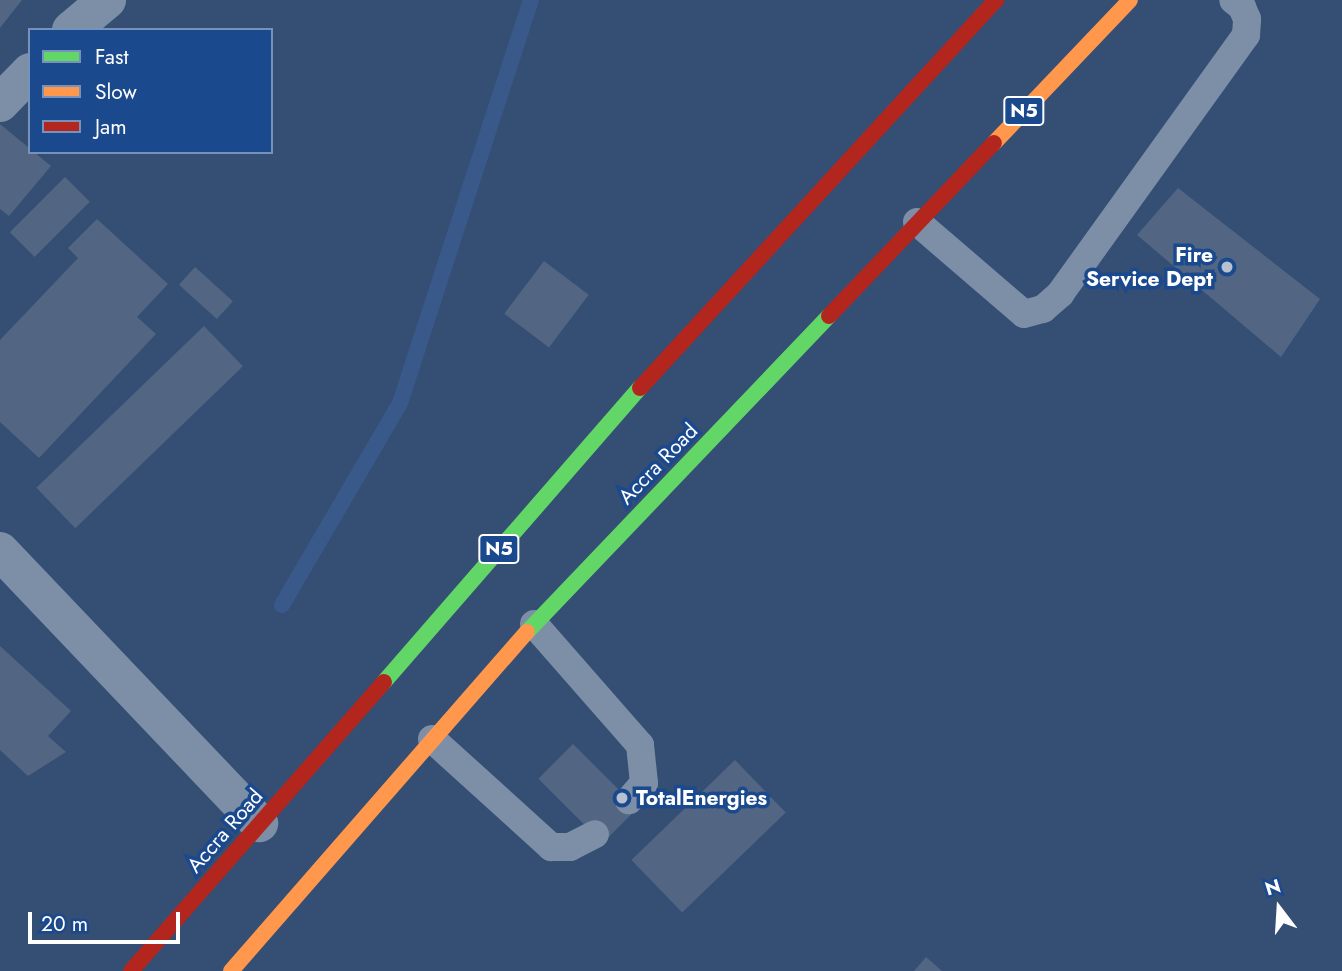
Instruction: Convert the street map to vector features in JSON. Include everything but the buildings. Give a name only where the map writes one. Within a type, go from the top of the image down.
[{"type":"main road","name":"Accra Road","points":[[131,971],[728,287],[996,0]]},
{"type":"main road","name":"Accra Road","points":[[232,971],[534,625],[1130,0]]},
{"type":"street","points":[[73,28],[107,0]]},
{"type":"street","points":[[0,103],[28,74]]},
{"type":"street","points":[[0,551],[259,823]]},
{"type":"lane","points":[[918,222],[1024,314],[1043,309],[1060,294],[1246,35],[1247,19],[1242,7],[1233,0]]},
{"type":"lane","points":[[534,625],[640,744],[644,783],[629,800]]},
{"type":"lane","points":[[432,739],[551,847],[570,847],[595,834]]},
{"type":"waterway","points":[[282,605],[400,403],[531,0]]},
{"type":"traffic: fast","points":[[527,632],[829,316]]},
{"type":"traffic: fast","points":[[384,682],[640,388]]},
{"type":"traffic: slow","points":[[994,143],[1130,0]]},
{"type":"traffic: slow","points":[[231,971],[527,632]]},
{"type":"traffic: jam","points":[[640,388],[996,0]]},
{"type":"traffic: jam","points":[[829,316],[994,143]]},
{"type":"traffic: jam","points":[[131,971],[384,682]]},
{"type":"place","name":"Fire Service Dept","points":[[1227,267]]},
{"type":"place","name":"TotalEnergies","points":[[622,798]]}]
